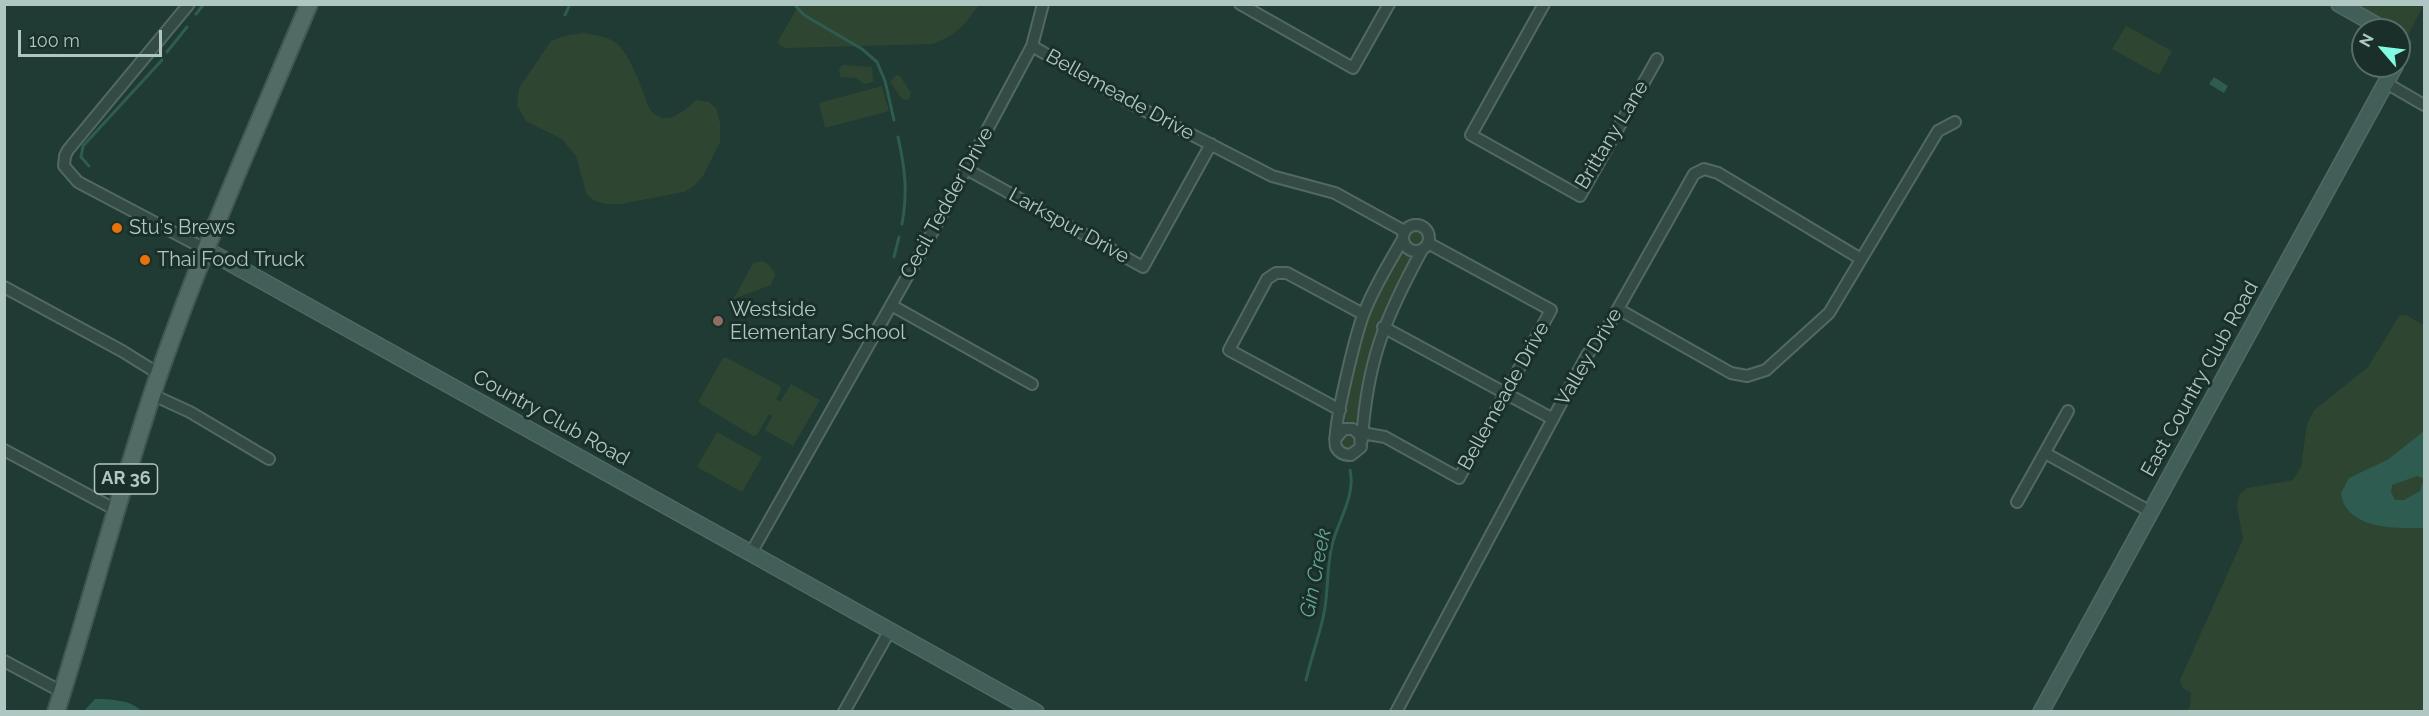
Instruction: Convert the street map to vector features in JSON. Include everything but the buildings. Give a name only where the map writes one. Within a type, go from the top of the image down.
[{"type":"main road","name":"AR 36","points":[[56,711],[159,374],[205,249],[309,4]]},
{"type":"street","name":"Country Club Road","points":[[189,4],[65,156],[64,166],[78,182],[205,249],[1036,711]]},
{"type":"street","name":"Cecil Tedder Drive","points":[[751,553],[891,305],[1032,46],[1043,4]]},
{"type":"street","points":[[1240,4],[1353,68],[1389,4]]},
{"type":"street","name":"Brittany Lane","points":[[1544,4],[1471,135],[1580,196],[1657,59]]},
{"type":"street","points":[[2339,4],[2364,18]]},
{"type":"street","name":"Bellemeade Drive","points":[[1032,46],[1132,104],[1280,179],[1335,193],[1404,235]]},
{"type":"street","name":"East Country Club Road","points":[[2041,711],[2389,78]]},
{"type":"street","points":[[2386,83],[2424,105]]},
{"type":"street","points":[[1618,309],[1731,372],[1747,376],[1766,370],[1829,313],[1938,131],[1955,122]]},
{"type":"street","name":"Larkspur Drive","points":[[966,169],[1143,267],[1211,144]]},
{"type":"street","name":"Valley Drive","points":[[1395,711],[1587,355],[1606,330],[1689,178],[1704,170],[1718,172],[1861,259]]},
{"type":"street","points":[[1416,225],[1424,227],[1429,235],[1425,246],[1383,327],[1370,372],[1362,438],[1355,454],[1347,455],[1339,451],[1335,439],[1353,350],[1363,314],[1404,235],[1416,225]]},
{"type":"street","points":[[1404,235],[1410,250],[1425,246]]},
{"type":"street","name":"Bellemeade Drive","points":[[1362,438],[1385,437],[1460,478],[1551,310],[1425,246]]},
{"type":"street","points":[[1340,410],[1229,350],[1267,279],[1276,273],[1287,273],[1363,314]]},
{"type":"street","points":[[4,287],[122,351],[159,374]]},
{"type":"street","points":[[891,305],[1032,384]]},
{"type":"street","points":[[1383,327],[1553,419]]},
{"type":"street","points":[[153,395],[190,412],[269,459]]},
{"type":"street","points":[[2017,502],[2068,411]]},
{"type":"street","points":[[1335,439],[1344,429],[1353,429],[1362,438]]},
{"type":"street","points":[[4,450],[116,510]]},
{"type":"street","points":[[2045,453],[2151,512]]},
{"type":"street","points":[[844,711],[890,630]]},
{"type":"street","points":[[4,661],[62,692]]},
{"type":"shaded area","points":[[2424,4],[2411,29],[2411,18],[2377,18],[2353,5]]},
{"type":"shaded area","points":[[799,5],[979,5],[959,29],[933,44],[785,48],[779,45],[778,41]]},
{"type":"shaded area","points":[[2126,26],[2172,51],[2159,75],[2112,49]]},
{"type":"shaded area","points":[[584,33],[601,36],[616,43],[627,56],[650,110],[657,115],[669,118],[697,100],[709,102],[716,108],[720,123],[720,142],[703,176],[694,186],[684,192],[620,204],[595,201],[587,195],[576,156],[562,139],[527,122],[517,106],[519,88],[551,41],[568,35]]},
{"type":"shaded area","points":[[842,65],[872,67],[873,82],[864,84],[856,78],[840,77],[839,70]]},
{"type":"shaded area","points":[[896,75],[900,76],[911,93],[908,100],[902,99],[890,82]]},
{"type":"shaded area","points":[[2214,77],[2228,86],[2224,93],[2209,84]]},
{"type":"shaded area","points":[[882,86],[889,111],[825,128],[819,103]]},
{"type":"shaded area","points":[[1416,228],[1422,231],[1425,237],[1422,243],[1416,246],[1410,243],[1407,237],[1410,231]]},
{"type":"shaded area","points":[[1403,252],[1411,257],[1411,260],[1382,318],[1369,359],[1357,421],[1351,425],[1346,423],[1345,416],[1360,344],[1372,309],[1394,263]]},
{"type":"shaded area","points":[[762,261],[770,266],[775,275],[771,285],[736,298],[735,306],[728,309],[753,263]]},
{"type":"shaded area","points":[[2406,315],[2424,325],[2424,711],[2187,711],[2190,706],[2191,693],[2182,687],[2180,680],[2243,539],[2237,506],[2239,495],[2247,488],[2293,480],[2301,467],[2307,424],[2314,410],[2368,367],[2399,316]]},
{"type":"shaded area","points":[[723,358],[780,386],[781,390],[776,399],[780,402],[791,384],[820,400],[793,446],[765,430],[772,416],[769,414],[757,435],[753,436],[699,403]]},
{"type":"shaded area","points":[[2424,431],[2424,479],[2424,528],[2394,528],[2373,524],[2355,517],[2344,504],[2341,493],[2349,478],[2389,459]],"holes":[[[2417,476],[2424,479],[2420,491],[2404,500],[2395,500],[2391,492],[2392,485]]]},
{"type":"shaded area","points":[[717,432],[762,457],[742,492],[697,467]]},
{"type":"shaded area","points":[[1350,433],[1355,436],[1357,445],[1351,451],[1342,449],[1339,440],[1342,435]]},
{"type":"shaded area","points":[[95,699],[126,702],[141,711],[84,711]]},
{"type":"waterway","points":[[196,14],[204,4]]},
{"type":"waterway","points":[[565,15],[570,4]]},
{"type":"waterway","points":[[794,4],[804,15],[862,49],[877,62],[885,81],[894,120]]},
{"type":"waterway","points":[[167,52],[187,27]]},
{"type":"waterway","points":[[89,166],[81,157],[83,146],[162,60]]},
{"type":"waterway","points":[[898,137],[905,180],[902,224]]},
{"type":"waterway","points":[[894,257],[899,237]]},
{"type":"waterway","name":"Gin Creek","points":[[1306,680],[1325,609],[1332,545],[1351,489],[1350,470]]},
{"type":"place","name":"Stu's Brews","points":[[117,228]]},
{"type":"place","name":"Thai Food Truck","points":[[145,260]]},
{"type":"place","name":"Westside Elementary School","points":[[718,321]]}]
